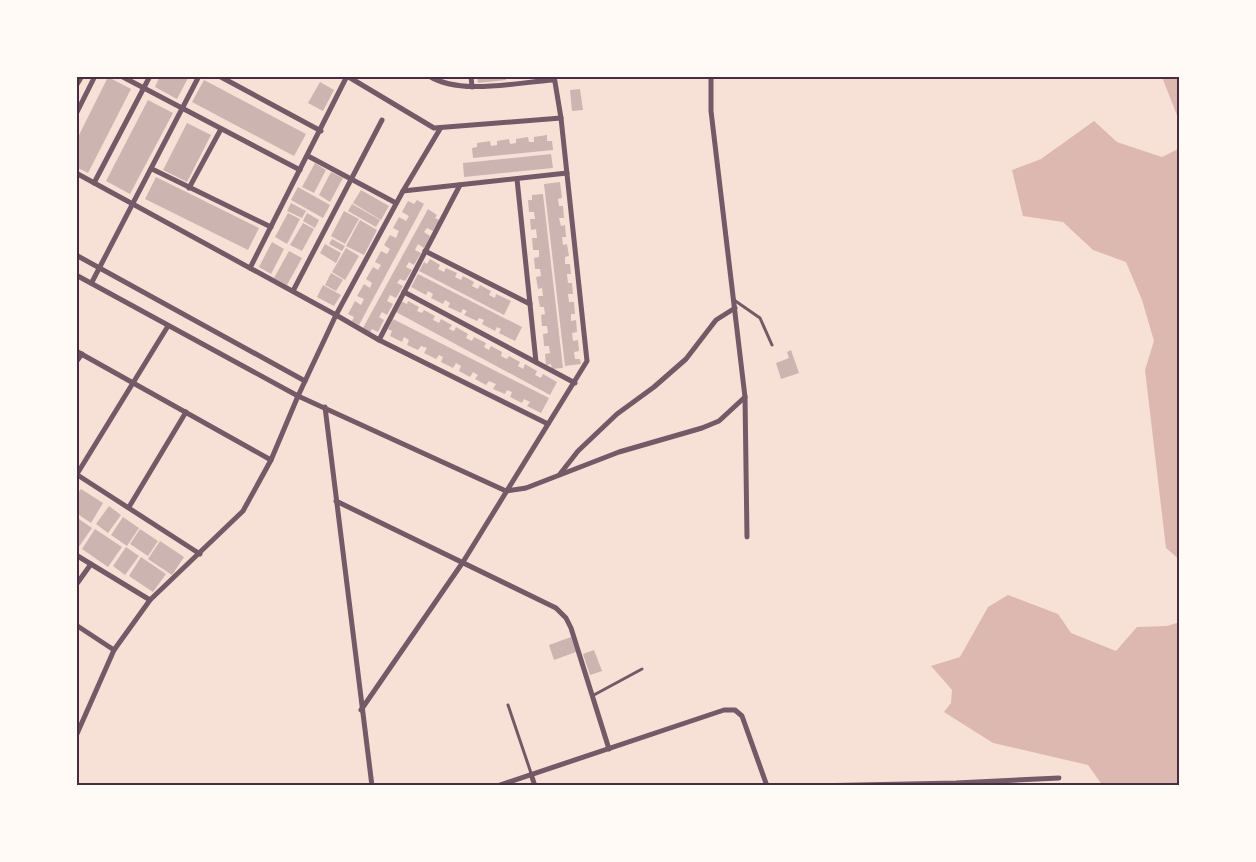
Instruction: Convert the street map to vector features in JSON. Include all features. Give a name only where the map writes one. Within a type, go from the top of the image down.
[{"type":"street","points":[[77,111],[95,76]]},
{"type":"street","points":[[121,76],[300,170]]},
{"type":"street","points":[[94,183],[150,76]]},
{"type":"street","points":[[92,282],[199,76]]},
{"type":"street","points":[[219,76],[321,131]]},
{"type":"street","points":[[250,268],[321,131],[347,76],[430,127],[440,129],[561,118]]},
{"type":"street","points":[[361,710],[463,562],[587,361],[561,118],[554,78],[472,87],[444,84],[429,76]]},
{"type":"street","points":[[471,76],[472,87]]},
{"type":"street","points":[[513,76],[514,83]]},
{"type":"street","points":[[711,76],[711,111],[744,397],[747,537]]},
{"type":"street","points":[[76,86],[79,78]]},
{"type":"street","points":[[293,291],[382,120]]},
{"type":"street","points":[[189,188],[222,129]]},
{"type":"street","points":[[76,736],[114,650],[150,600],[243,511],[271,460],[298,396],[336,315],[396,203],[440,129]]},
{"type":"street","points":[[308,156],[396,203]]},
{"type":"street","points":[[152,169],[271,227]]},
{"type":"street","points":[[76,173],[379,340],[548,424]]},
{"type":"street","points":[[403,191],[567,173]]},
{"type":"street","points":[[517,179],[536,362]]},
{"type":"street","points":[[379,340],[460,185]]},
{"type":"street","points":[[425,251],[530,304]]},
{"type":"street","points":[[76,255],[305,381]]},
{"type":"street","points":[[76,275],[92,282],[168,326],[298,396],[506,491],[526,488],[643,444],[702,428],[719,421],[744,397]]},
{"type":"street","points":[[404,292],[575,383]]},
{"type":"street","points":[[559,474],[578,451],[617,414],[654,388],[686,360],[716,320],[735,308]]},
{"type":"street","points":[[168,326],[134,384],[76,474],[200,554]]},
{"type":"street","points":[[76,362],[79,352],[271,460]]},
{"type":"street","points":[[325,407],[361,710],[372,786]]},
{"type":"street","points":[[129,507],[186,412]]},
{"type":"street","points":[[336,501],[556,608],[566,618],[571,628],[609,749]]},
{"type":"street","points":[[76,555],[150,600]]},
{"type":"street","points":[[76,585],[91,564]]},
{"type":"street","points":[[76,625],[114,650]]},
{"type":"street","points":[[497,786],[724,710],[735,710],[742,716],[768,786]]},
{"type":"street","points":[[532,774],[535,786]]},
{"type":"street","points":[[810,786],[1011,784],[1059,778]]},
{"type":"lane","points":[[734,300],[760,318],[772,345]]},
{"type":"lane","points":[[592,696],[642,669]]},
{"type":"lane","points":[[508,706],[532,774]]},
{"type":"shaded area","points":[[1180,76],[1180,123],[1162,77]]},
{"type":"shaded area","points":[[1094,121],[1117,142],[1162,157],[1180,148],[1180,560],[1166,548],[1145,370],[1154,341],[1142,300],[1126,262],[1093,250],[1063,222],[1023,216],[1012,170],[1041,159]]},
{"type":"shaded area","points":[[1008,595],[1058,614],[1071,633],[1116,651],[1137,627],[1167,626],[1180,622],[1180,786],[1103,786],[1088,765],[993,743],[944,712],[951,703],[952,690],[931,666],[960,657],[988,607]]},
{"type":"building","points":[[160,76],[189,76],[177,99],[155,87]]},
{"type":"building","points":[[477,76],[505,76],[506,80],[478,83]]},
{"type":"building","points":[[108,77],[131,89],[88,173],[76,167],[76,141]]},
{"type":"building","points":[[204,80],[306,134],[294,156],[192,102]]},
{"type":"building","points":[[320,82],[334,90],[323,111],[308,103]]},
{"type":"building","points":[[580,89],[583,110],[572,111],[570,90]]},
{"type":"building","points":[[148,100],[173,113],[130,194],[106,181]]},
{"type":"building","points":[[187,123],[211,135],[187,182],[163,170]]},
{"type":"building","points":[[547,135],[547,141],[552,141],[553,150],[473,158],[472,148],[477,147],[477,143],[490,141],[491,146],[497,145],[497,141],[509,139],[510,144],[516,143],[516,139],[528,137],[529,142],[534,142],[534,137]]},
{"type":"building","points":[[551,154],[553,168],[464,177],[463,163]]},
{"type":"building","points":[[315,163],[326,170],[314,193],[302,187]]},
{"type":"building","points":[[331,172],[343,178],[330,202],[319,195]]},
{"type":"building","points":[[156,177],[259,228],[248,250],[145,199]]},
{"type":"building","points":[[560,182],[562,198],[558,199],[559,206],[563,206],[564,218],[559,218],[561,226],[565,225],[566,237],[562,237],[563,245],[567,244],[569,256],[565,257],[565,264],[570,264],[571,274],[567,274],[568,283],[572,283],[573,294],[568,294],[569,302],[574,302],[575,314],[571,314],[571,321],[576,320],[577,332],[572,333],[573,341],[578,340],[579,351],[574,352],[575,359],[580,359],[581,364],[565,366],[544,184]]},
{"type":"building","points":[[298,187],[330,205],[323,218],[291,200]]},
{"type":"building","points":[[361,190],[389,206],[381,220],[353,203]]},
{"type":"building","points":[[543,194],[563,368],[552,369],[551,364],[546,365],[545,354],[550,353],[549,346],[544,346],[543,334],[548,333],[547,326],[542,326],[541,315],[545,314],[544,307],[540,307],[538,296],[543,296],[542,288],[538,289],[536,277],[541,276],[540,269],[535,269],[534,258],[539,257],[539,250],[533,250],[532,238],[537,238],[536,229],[531,230],[530,219],[535,219],[534,212],[529,212],[528,200],[532,200],[532,195]]},
{"type":"building","points":[[417,200],[424,204],[359,325],[352,321],[354,317],[348,314],[355,301],[361,305],[364,299],[357,296],[364,284],[370,288],[372,283],[366,279],[373,267],[378,270],[381,265],[375,262],[381,251],[387,254],[390,249],[384,245],[390,235],[396,238],[399,231],[393,228],[399,217],[406,221],[409,216],[402,212],[408,201],[414,204]]},
{"type":"building","points":[[291,203],[306,211],[302,218],[287,211]]},
{"type":"building","points":[[352,204],[380,220],[376,227],[348,211]]},
{"type":"building","points":[[428,209],[437,215],[435,218],[439,220],[433,231],[427,228],[424,232],[430,236],[424,248],[418,244],[415,250],[421,253],[414,265],[409,262],[406,267],[412,270],[405,281],[400,279],[397,283],[403,286],[396,298],[390,295],[387,301],[393,304],[387,315],[382,312],[379,317],[384,320],[378,332],[372,329],[370,333],[363,328]]},
{"type":"building","points":[[344,211],[359,219],[345,244],[331,236]]},
{"type":"building","points":[[288,213],[300,219],[287,244],[275,237]]},
{"type":"building","points":[[307,213],[319,220],[315,228],[303,221]]},
{"type":"building","points":[[360,220],[377,230],[364,255],[346,246]]},
{"type":"building","points":[[303,223],[314,229],[302,251],[290,245]]},
{"type":"building","points":[[332,239],[345,246],[342,251],[329,244]]},
{"type":"building","points":[[272,242],[284,249],[271,274],[259,267]]},
{"type":"building","points":[[325,244],[341,253],[336,263],[320,253]]},
{"type":"building","points":[[346,248],[359,256],[345,280],[332,272]]},
{"type":"building","points":[[289,251],[302,258],[287,285],[274,278]]},
{"type":"building","points":[[430,259],[440,265],[438,269],[444,272],[446,268],[457,273],[455,277],[461,280],[463,276],[474,282],[472,286],[478,289],[480,285],[491,291],[489,295],[495,298],[496,294],[511,301],[504,315],[419,271],[424,262],[427,264]]},
{"type":"building","points":[[331,273],[343,280],[336,291],[325,285]]},
{"type":"building","points":[[418,274],[522,327],[515,341],[499,333],[501,329],[497,327],[495,331],[482,324],[484,320],[479,318],[477,321],[464,315],[467,311],[463,309],[461,313],[448,307],[450,303],[445,300],[443,304],[431,298],[433,294],[428,291],[426,295],[411,287]]},
{"type":"building","points":[[323,285],[341,295],[334,306],[317,297]]},
{"type":"building","points":[[401,301],[407,304],[408,301],[419,307],[417,311],[422,313],[424,310],[435,316],[433,320],[439,323],[441,319],[452,325],[449,329],[454,331],[456,327],[468,334],[466,338],[472,341],[474,337],[486,343],[484,347],[489,350],[491,346],[502,352],[501,356],[507,359],[509,356],[520,362],[518,366],[523,369],[525,364],[537,371],[535,375],[541,378],[543,374],[557,382],[550,395],[396,312]]},
{"type":"building","points":[[393,319],[549,398],[541,413],[527,406],[530,402],[524,399],[522,403],[510,397],[512,392],[507,390],[505,394],[493,389],[496,384],[489,381],[486,385],[475,379],[478,375],[473,372],[470,377],[459,371],[461,366],[456,363],[453,368],[441,362],[443,357],[439,355],[436,359],[424,353],[427,348],[421,346],[418,350],[407,345],[409,340],[404,337],[402,342],[390,336],[392,331],[388,329]]},
{"type":"building","points":[[791,350],[799,373],[781,379],[776,363],[789,358],[787,352]]},
{"type":"building","points":[[81,489],[103,503],[91,523],[76,513],[76,496]]},
{"type":"building","points":[[109,506],[121,515],[108,533],[96,524]]},
{"type":"building","points":[[76,517],[92,528],[76,551]]},
{"type":"building","points":[[123,517],[139,528],[127,546],[111,535]]},
{"type":"building","points":[[95,529],[122,547],[108,567],[82,549]]},
{"type":"building","points":[[140,529],[158,541],[148,556],[130,544]]},
{"type":"building","points":[[160,541],[184,557],[172,575],[148,559]]},
{"type":"building","points":[[126,547],[139,556],[125,575],[113,566]]},
{"type":"building","points":[[141,557],[166,574],[153,592],[129,576]]},
{"type":"building","points":[[571,637],[576,652],[554,660],[549,645]]},
{"type":"building","points":[[594,650],[602,671],[590,675],[583,654]]}]
